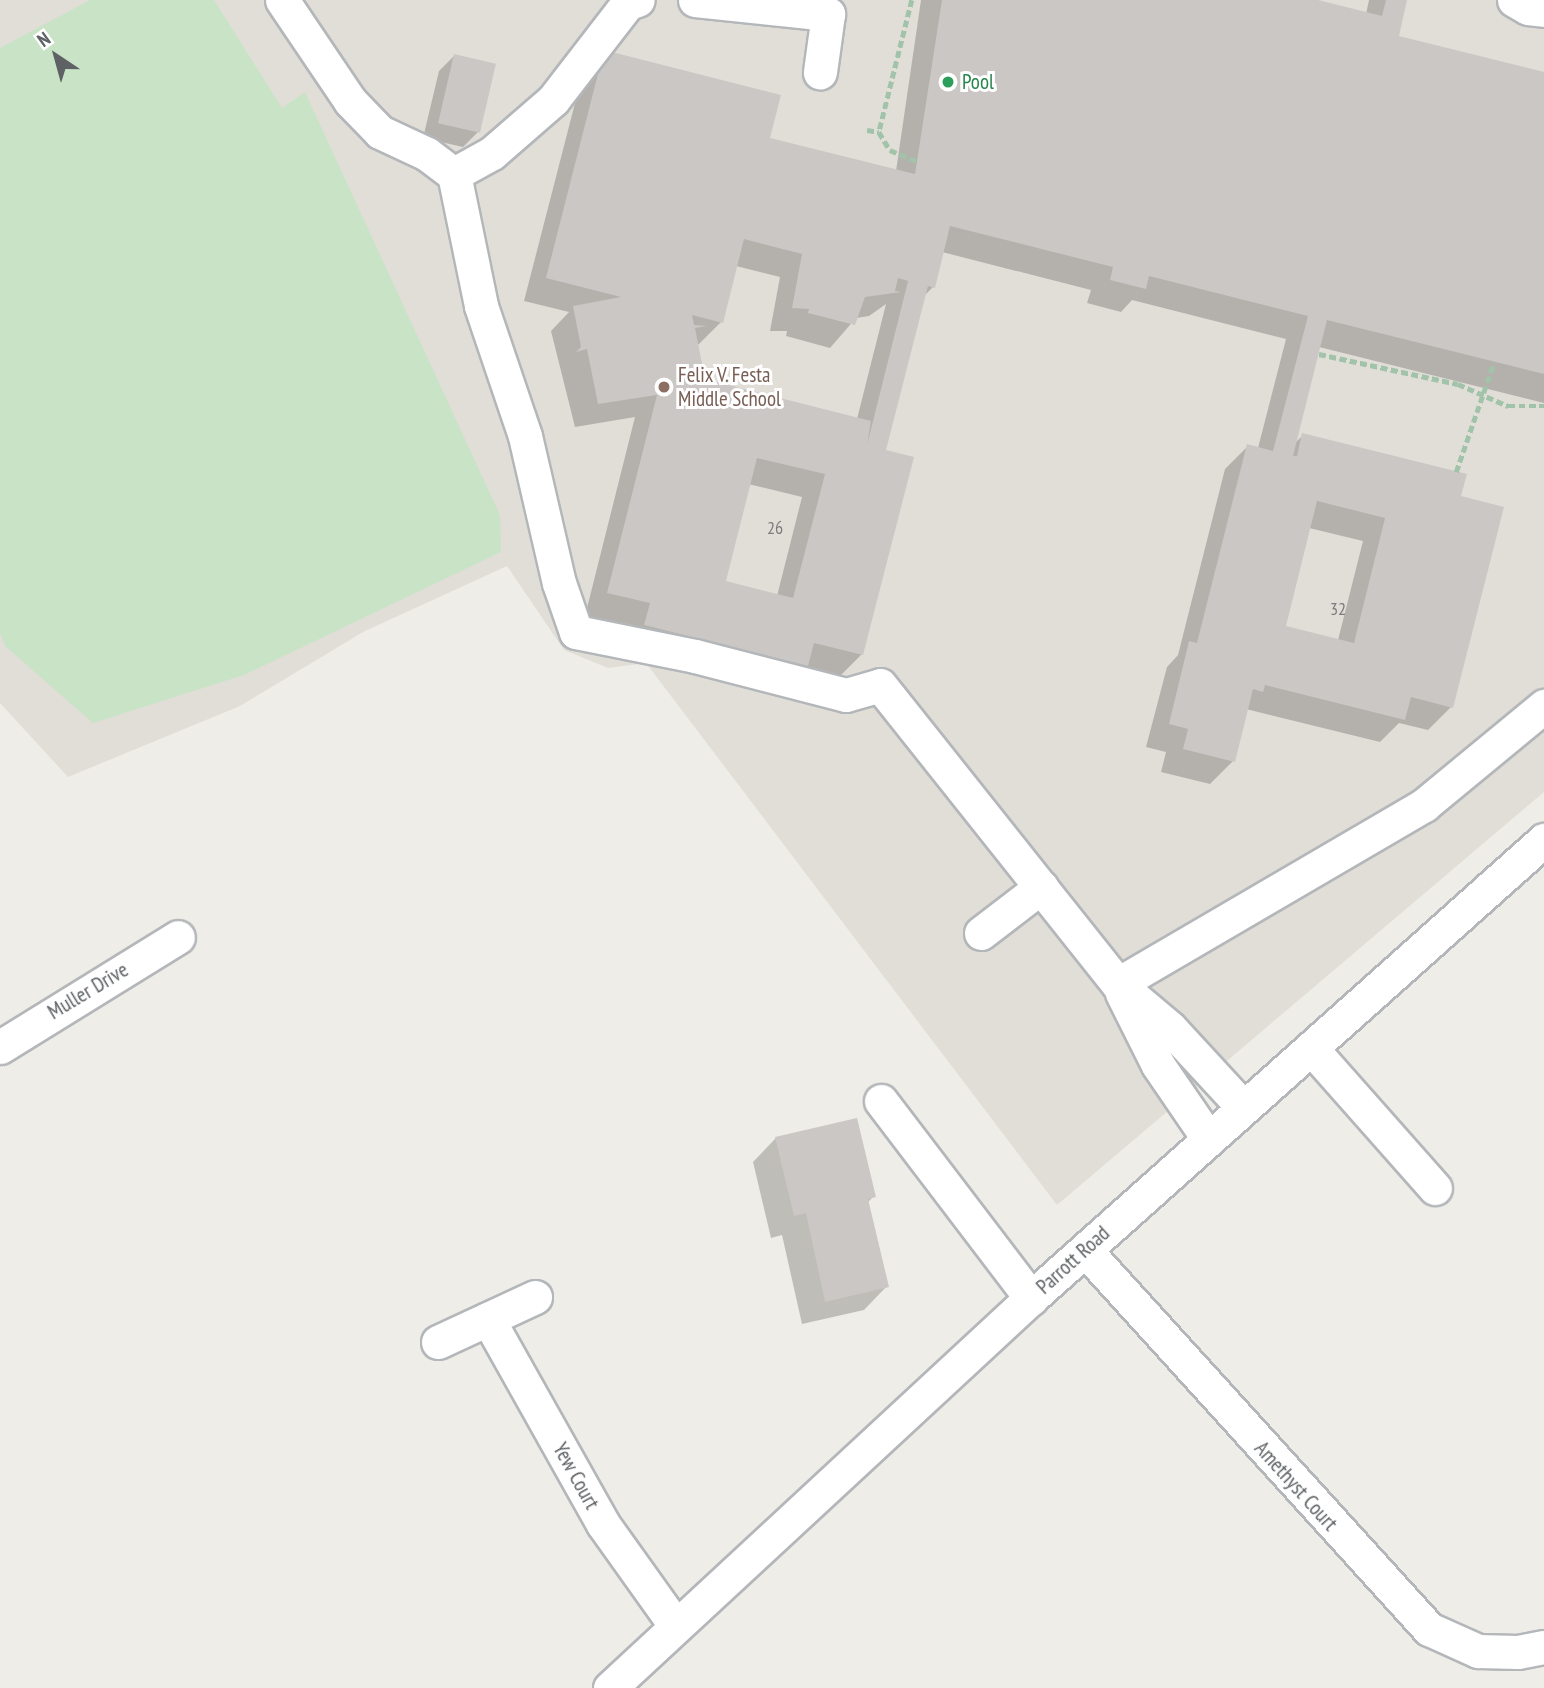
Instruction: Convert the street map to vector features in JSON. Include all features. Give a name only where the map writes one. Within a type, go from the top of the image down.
[{"type":"street","points":[[282,0],[350,101],[380,132],[427,154],[453,174],[481,306],[525,436],[559,583],[576,632],[695,656],[846,695],[880,685],[1118,984],[1170,1028],[1243,1107]]},
{"type":"street","points":[[453,174],[492,153],[552,100],[628,3],[638,0]]},
{"type":"street","points":[[695,0],[828,13],[820,72]]},
{"type":"street","points":[[1514,0],[1528,8],[1544,10]]},
{"type":"street","points":[[1118,984],[1424,805],[1544,706]]},
{"type":"street","name":"Parrott Road","points":[[610,1688],[1031,1298],[1544,840]]},
{"type":"street","points":[[981,933],[1041,887]]},
{"type":"street","name":"Muller Drive","points":[[0,1047],[178,937]]},
{"type":"street","points":[[1118,984],[1158,1065],[1208,1138]]},
{"type":"street","points":[[1311,1048],[1435,1188]]},
{"type":"street","points":[[881,1101],[1031,1298]]},
{"type":"street","name":"Amethyst Court","points":[[1085,1250],[1429,1629],[1478,1651],[1518,1652],[1544,1647]]},
{"type":"street","points":[[438,1342],[535,1297]]},
{"type":"street","name":"Yew Court","points":[[488,1319],[603,1524],[675,1626]]},
{"type":"path","points":[[912,0],[879,132],[890,150],[918,162]]},
{"type":"path","points":[[867,130],[879,132]]},
{"type":"path","points":[[1319,354],[1458,384],[1508,406],[1544,406]]},
{"type":"path","points":[[1456,472],[1494,362]]},
{"type":"shaded area","points":[[0,0],[1544,0],[1544,792],[1057,1205],[646,663],[608,668],[564,650],[507,566],[363,632],[240,706],[68,777],[0,703]]},
{"type":"green space","points":[[90,0],[214,0],[282,108],[305,92],[500,515],[501,552],[244,675],[93,723],[5,646],[0,633],[0,48]]},
{"type":"building","name":"Felix V. Festa Middle School","points":[[942,0],[1318,0],[1382,16],[1386,0],[1407,0],[1399,36],[1544,72],[1544,374],[1327,320],[1293,456],[1297,456],[1302,433],[1467,474],[1461,496],[1504,507],[1453,708],[1411,697],[1405,720],[1265,685],[1263,692],[1253,689],[1235,762],[1183,749],[1188,729],[1169,724],[1189,641],[1197,643],[1247,444],[1273,451],[1308,316],[1149,276],[1146,289],[1110,280],[1113,267],[950,226],[935,288],[928,286],[886,450],[914,457],[863,655],[814,643],[808,666],[644,625],[650,603],[607,593],[657,395],[598,404],[587,349],[576,352],[581,347],[573,306],[621,297],[546,278],[604,50],[781,95],[770,138],[915,174]],"holes":[[[744,239],[802,254],[792,308],[809,309],[808,313],[855,325],[865,297],[901,292],[895,291],[898,278],[908,281],[867,445],[871,421],[705,379],[695,328],[707,326],[694,325],[692,315],[723,323]],[[757,458],[825,474],[793,598],[726,581]],[[1317,501],[1385,518],[1354,643],[1286,626]]]},
{"type":"building","points":[[454,54],[496,64],[480,133],[438,123]]},
{"type":"building","points":[[857,1118],[876,1197],[868,1199],[889,1287],[825,1302],[806,1213],[794,1216],[775,1137]]},
{"type":"place","name":"Pool","points":[[948,82]]},
{"type":"place","name":"Felix V. Festa Middle School","points":[[664,387]]}]
